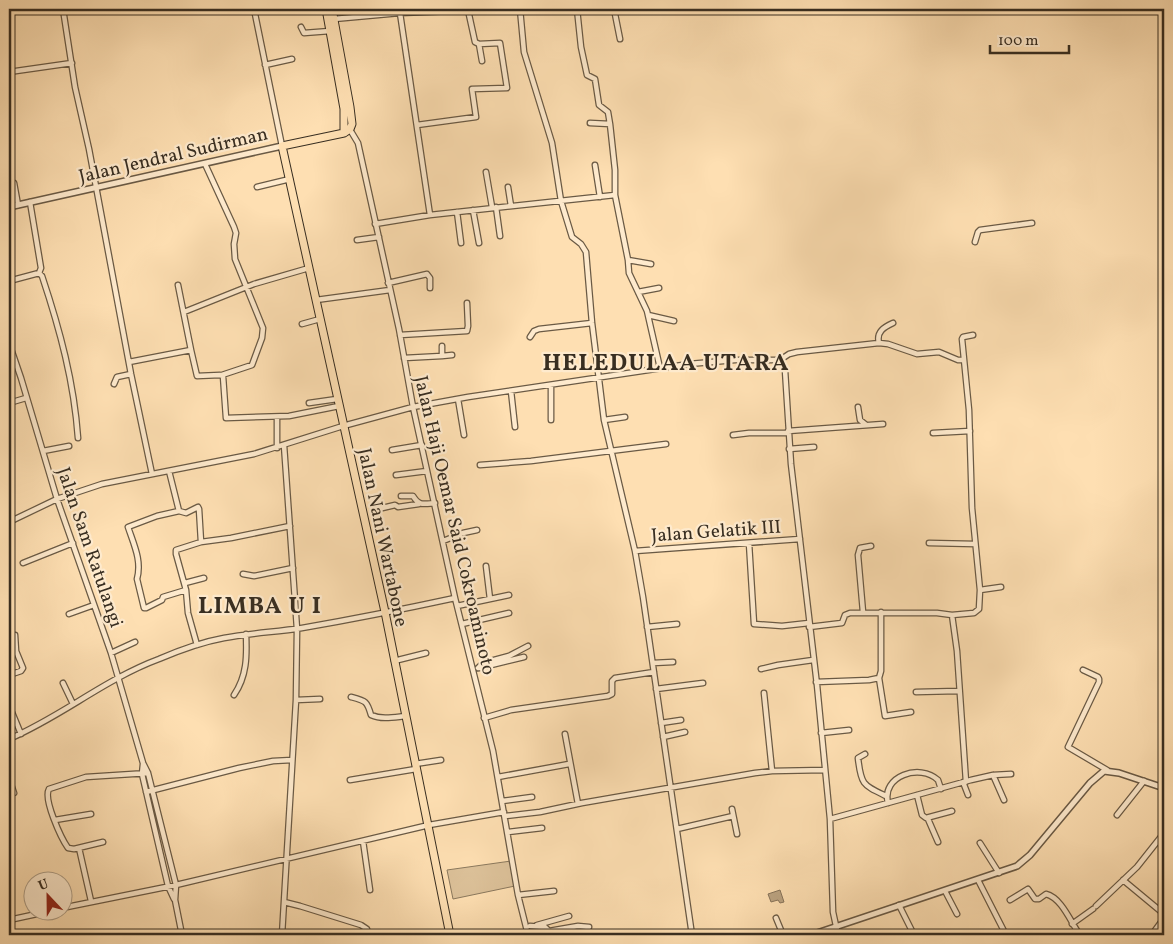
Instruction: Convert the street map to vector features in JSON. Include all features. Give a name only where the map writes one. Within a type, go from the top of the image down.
[{"type":"main road","points":[[331,13],[330,31],[347,129]]},
{"type":"main road","points":[[331,13],[350,107],[352,124],[347,129]]},
{"type":"main road","name":"Jalan Jendral Sudirman","points":[[282,146],[347,129]]},
{"type":"main road","name":"Jalan Nani Wartabone","points":[[282,146],[386,612],[450,935]]},
{"type":"street","points":[[63,9],[75,87],[89,149],[128,362],[152,474]]},
{"type":"street","points":[[254,9],[282,146]]},
{"type":"street","points":[[379,9],[381,15]]},
{"type":"street","points":[[331,13],[381,15],[422,10],[507,9]]},
{"type":"street","points":[[520,9],[524,52],[552,143],[561,201],[572,237],[585,248],[586,252],[592,323],[604,420],[634,551],[647,627],[692,935]]},
{"type":"street","points":[[577,9],[581,48],[587,75],[595,79],[599,105],[608,112],[616,195],[629,273],[648,315],[660,368]]},
{"type":"street","points":[[614,9],[620,39]]},
{"type":"street","points":[[468,10],[475,42],[479,44],[482,61]]},
{"type":"street","points":[[400,13],[430,215]]},
{"type":"street","points":[[301,27],[304,33],[330,31]]},
{"type":"street","points":[[417,125],[476,117],[472,89],[507,89],[500,43],[479,44]]},
{"type":"street","points":[[266,65],[292,59]]},
{"type":"street","points":[[9,72],[72,63]]},
{"type":"street","points":[[590,123],[610,124]]},
{"type":"street","name":"Jalan Haji Oemar Said Cokroaminoto","points":[[347,129],[358,144],[379,237],[413,407],[455,598],[476,669],[484,718],[498,777],[518,895],[528,927],[528,935]]},
{"type":"street","name":"Jalan Jendral Sudirman","points":[[9,207],[282,146]]},
{"type":"street","points":[[178,285],[190,350],[197,376],[222,375],[252,365],[262,338],[263,328],[235,259],[234,244],[236,233],[234,227],[205,164]]},
{"type":"street","points":[[595,165],[600,197]]},
{"type":"street","points":[[486,172],[500,236]]},
{"type":"street","points":[[257,187],[290,179]]},
{"type":"street","points":[[14,183],[18,204]]},
{"type":"street","points":[[508,187],[511,206]]},
{"type":"street","points":[[375,224],[494,207],[616,195]]},
{"type":"street","points":[[30,202],[41,268],[39,273]]},
{"type":"street","points":[[473,210],[479,243]]},
{"type":"street","points":[[457,212],[461,243]]},
{"type":"street","points":[[975,242],[980,230],[1032,223]]},
{"type":"street","points":[[357,240],[379,237]]},
{"type":"street","points":[[628,260],[651,264]]},
{"type":"street","points":[[184,312],[270,278],[309,268]]},
{"type":"street","points":[[9,281],[39,273]]},
{"type":"street","points":[[39,273],[42,276],[62,338],[74,394],[78,438]]},
{"type":"street","points":[[388,283],[427,274],[430,278],[430,288]]},
{"type":"street","points":[[638,292],[659,288]]},
{"type":"street","points":[[316,300],[390,290]]},
{"type":"street","points":[[400,335],[467,331],[467,303]]},
{"type":"street","points":[[648,315],[674,321]]},
{"type":"street","points":[[302,324],[320,319]]},
{"type":"street","points":[[530,336],[534,330],[592,323]]},
{"type":"street","points":[[878,342],[881,330],[893,323]]},
{"type":"street","points":[[749,543],[754,624],[778,626],[842,623],[846,614],[863,612],[952,615],[978,611],[980,608],[980,590],[972,508],[970,431],[962,339],[969,336]]},
{"type":"street","name":"Jalan Sam Ratulangi","points":[[9,342],[57,499],[119,677],[143,763],[153,790],[176,885],[175,900],[182,935]]},
{"type":"street","points":[[9,522],[57,499],[102,484],[254,454],[343,426],[413,407],[458,399],[711,361],[780,360],[789,354],[797,352],[878,342],[919,354],[939,352],[958,360],[963,360]]},
{"type":"street","points":[[442,346],[442,356]]},
{"type":"street","points":[[128,362],[190,350]]},
{"type":"street","points":[[404,358],[452,356]]},
{"type":"street","points":[[780,360],[785,370],[789,449],[830,819],[835,928],[838,935]]},
{"type":"street","points":[[114,384],[117,377],[131,374]]},
{"type":"street","points":[[222,375],[225,417],[277,417],[306,414],[338,402]]},
{"type":"street","points":[[551,385],[551,420]]},
{"type":"street","points":[[511,391],[514,427]]},
{"type":"street","points":[[9,403],[26,398]]},
{"type":"street","points":[[458,399],[464,435]]},
{"type":"street","points":[[309,403],[338,402]]},
{"type":"street","points":[[858,407],[860,420],[865,424]]},
{"type":"street","points":[[277,417],[277,448]]},
{"type":"street","points":[[604,420],[626,417]]},
{"type":"street","points":[[733,435],[749,432],[788,432],[865,424],[884,424]]},
{"type":"street","points":[[933,433],[970,431]]},
{"type":"street","points":[[480,466],[666,444]]},
{"type":"street","points":[[392,450],[422,445]]},
{"type":"street","points":[[43,451],[69,446]]},
{"type":"street","points":[[282,935],[296,700],[297,629],[284,446]]},
{"type":"street","points":[[789,449],[814,446]]},
{"type":"street","points":[[169,470],[178,501],[179,512]]},
{"type":"street","points":[[396,475],[428,471]]},
{"type":"street","points":[[401,496],[414,496],[419,504]]},
{"type":"street","points":[[374,510],[395,505],[398,507],[434,503]]},
{"type":"street","points":[[186,590],[167,595],[162,600],[144,608],[137,579],[138,552],[128,527],[157,516],[186,512],[196,508],[199,509],[201,542]]},
{"type":"street","points":[[197,645],[188,613],[185,583],[176,550],[201,542],[290,526]]},
{"type":"street","points":[[443,541],[477,530]]},
{"type":"street","name":"Jalan Gelatik III","points":[[634,551],[800,539]]},
{"type":"street","points":[[23,563],[73,543]]},
{"type":"street","points":[[929,543],[976,544]]},
{"type":"street","points":[[863,612],[858,554],[860,548],[871,546]]},
{"type":"street","points":[[486,566],[490,599]]},
{"type":"street","points":[[244,574],[254,576],[293,568]]},
{"type":"street","points":[[185,583],[204,578]]},
{"type":"street","points":[[980,590],[1001,587]]},
{"type":"street","points":[[457,606],[508,595]]},
{"type":"street","points":[[9,739],[21,734],[119,677],[157,659],[197,645],[222,638],[297,629],[455,598]]},
{"type":"street","points":[[70,614],[94,605]]},
{"type":"street","points":[[881,612],[881,665],[879,678],[885,716],[911,712]]},
{"type":"street","points":[[462,624],[509,613]]},
{"type":"street","points":[[952,615],[957,651],[965,782],[968,795]]},
{"type":"street","points":[[647,627],[677,624]]},
{"type":"street","points":[[234,694],[240,685],[247,659],[246,634]]},
{"type":"street","points":[[9,675],[21,671],[23,668],[16,651],[15,635]]},
{"type":"street","points":[[111,653],[135,642]]},
{"type":"street","points":[[476,669],[484,663],[509,656],[528,646]]},
{"type":"street","points":[[394,660],[426,653]]},
{"type":"street","points":[[476,669],[524,657]]},
{"type":"street","points":[[761,670],[813,660]]},
{"type":"street","points":[[653,664],[673,662]]},
{"type":"street","points":[[1083,670],[1100,679],[1068,747],[1107,770],[1119,772],[1164,788]]},
{"type":"street","points":[[484,718],[511,710],[608,696],[612,694],[612,681],[615,678],[654,672]]},
{"type":"street","points":[[816,682],[879,678]]},
{"type":"street","points":[[63,683],[73,704]]},
{"type":"street","points":[[656,689],[703,683]]},
{"type":"street","points":[[916,692],[958,691]]},
{"type":"street","points":[[764,693],[772,771]]},
{"type":"street","points":[[351,697],[366,702],[372,715],[375,717],[406,716]]},
{"type":"street","points":[[296,700],[320,699]]},
{"type":"street","points":[[9,705],[21,734]]},
{"type":"street","points":[[661,723],[681,720]]},
{"type":"street","points":[[821,734],[849,730]]},
{"type":"street","points":[[663,737],[685,732]]},
{"type":"street","points":[[564,734],[578,804]]},
{"type":"street","points":[[865,754],[858,758],[862,779],[867,786],[886,796]]},
{"type":"street","points":[[146,792],[239,768],[273,761],[292,760]]},
{"type":"street","points":[[350,780],[441,760]]},
{"type":"street","name":"Jalan Sam Ratulangi","points":[[143,763],[142,774],[146,792],[168,886],[175,900]]},
{"type":"street","points":[[498,777],[569,764]]},
{"type":"street","points":[[72,906],[176,885],[429,826],[504,814],[540,812],[706,780],[772,771],[825,770]]},
{"type":"street","points":[[811,935],[1017,866],[1023,862],[1095,778],[1107,770]]},
{"type":"street","points":[[103,842],[71,850],[68,848],[47,797],[49,789],[93,776],[148,773]]},
{"type":"street","points":[[888,803],[886,796],[889,786],[897,778],[916,773],[925,773],[938,780],[941,789]]},
{"type":"street","points":[[993,774],[1004,800]]},
{"type":"street","points":[[830,819],[993,774],[1009,774]]},
{"type":"street","points":[[9,778],[14,792]]},
{"type":"street","points":[[1117,815],[1144,781]]},
{"type":"street","points":[[918,795],[922,815],[928,819],[938,842]]},
{"type":"street","points":[[502,801],[532,797]]},
{"type":"street","points":[[732,808],[737,834]]},
{"type":"street","points":[[928,819],[952,812]]},
{"type":"street","points":[[55,820],[91,814]]},
{"type":"street","points":[[677,829],[733,816]]},
{"type":"street","points":[[508,832],[542,828]]},
{"type":"street","points":[[1072,924],[1094,908],[1123,880],[1150,852],[1164,833]]},
{"type":"street","points":[[363,841],[370,890]]},
{"type":"street","points":[[980,843],[999,873]]},
{"type":"street","points":[[79,848],[91,901]]},
{"type":"street","points":[[978,880],[1006,935]]},
{"type":"street","points":[[1123,880],[1164,916],[1154,930],[1154,935]]},
{"type":"street","points":[[1010,900],[1028,889],[1037,900],[1048,894],[1055,898],[1080,935]]},
{"type":"street","points":[[945,890],[957,914]]},
{"type":"street","points":[[518,895],[554,891]]},
{"type":"street","points":[[284,902],[362,925],[367,929],[368,935]]},
{"type":"street","points":[[899,905],[914,935]]},
{"type":"street","points":[[528,927],[569,916]]},
{"type":"street","points":[[9,920],[22,917]]},
{"type":"street","points":[[776,918],[784,935]]},
{"type":"street","points":[[528,927],[545,927],[549,931],[578,926],[589,927]]},
{"type":"shaded area","points":[[511,861],[515,886],[453,899],[447,870]]},
{"type":"shaded area","points":[[780,890],[784,902],[780,903],[778,900],[771,902],[768,894]]},
{"type":"district","name":"HELEDULAA UTARA","points":[[666,362]]},
{"type":"district","name":"LIMBA U I","points":[[260,605]]}]
